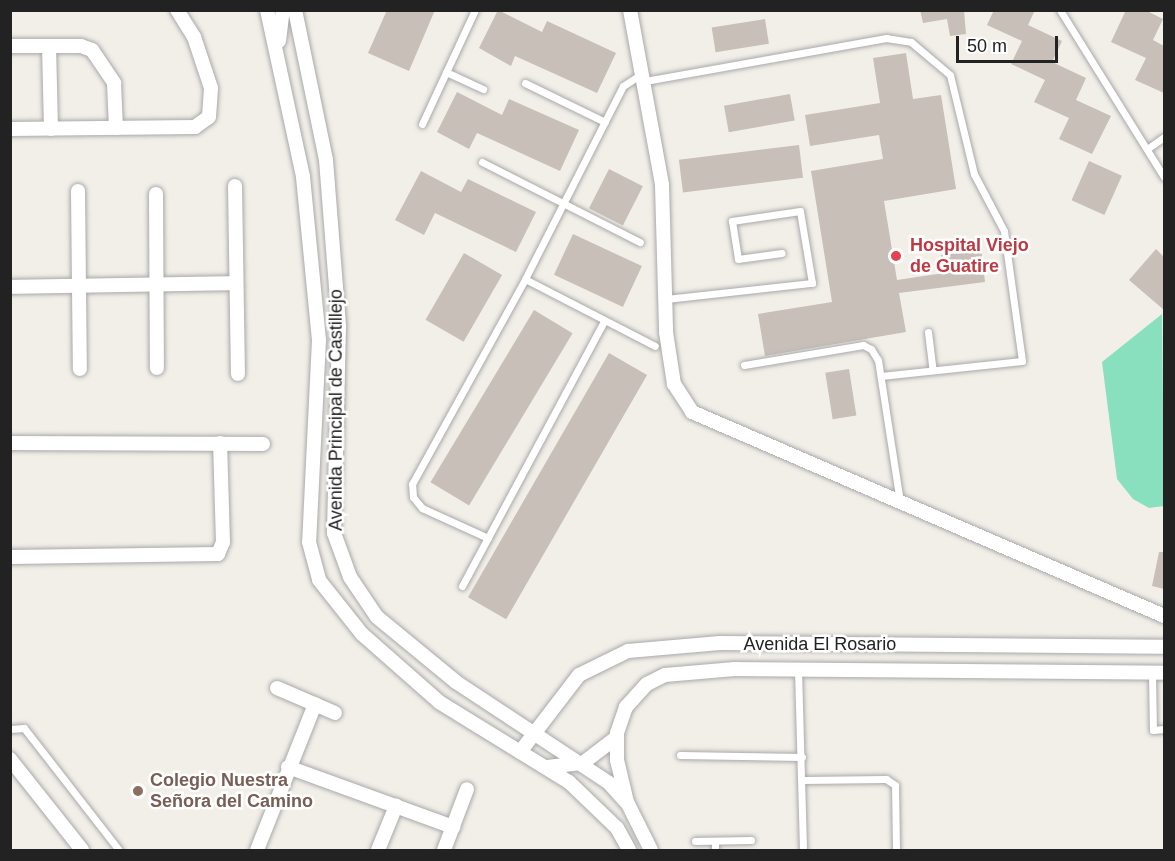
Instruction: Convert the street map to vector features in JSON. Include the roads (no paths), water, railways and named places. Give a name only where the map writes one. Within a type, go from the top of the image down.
[{"type":"street","points":[[10,129],[195,127],[209,117],[211,88],[194,37],[177,10]]},
{"type":"street","name":"Avenida Principal de Castillejo","points":[[267,10],[278,46],[303,177],[319,340],[309,542],[318,580],[362,634],[439,702],[541,765],[597,807],[617,828],[629,850]]},
{"type":"street","points":[[278,46],[283,10]]},
{"type":"street","name":"Avenida Principal de Castillejo","points":[[295,10],[326,160],[339,327],[334,532],[350,577],[377,617],[456,682],[584,763],[628,804],[651,850]]},
{"type":"street","points":[[630,10],[662,184],[666,299],[674,384],[692,412],[1164,616]]},
{"type":"street","points":[[10,46],[89,47],[99,56],[114,83],[116,128]]},
{"type":"street","points":[[49,46],[51,129]]},
{"type":"street","points":[[235,186],[238,374]]},
{"type":"street","points":[[78,192],[80,369]]},
{"type":"street","points":[[156,194],[157,368]]},
{"type":"street","points":[[10,287],[236,283]]},
{"type":"street","points":[[10,443],[263,444]]},
{"type":"street","points":[[10,557],[218,554],[223,542],[220,443]]},
{"type":"street","name":"Avenida El Rosario","points":[[520,752],[559,697],[595,664],[649,647],[720,643],[1164,646]]},
{"type":"street","name":"Avenida El Rosario","points":[[628,804],[617,737],[626,707],[647,684],[665,675],[798,670],[1158,674]]},
{"type":"street","points":[[277,688],[335,713]]},
{"type":"street","points":[[257,850],[288,766],[315,704]]},
{"type":"street","points":[[541,765],[559,769],[584,763],[617,737]]},
{"type":"street","points":[[10,759],[82,850]]},
{"type":"street","points":[[288,766],[453,827]]},
{"type":"street","points":[[444,850],[467,789]]},
{"type":"street","points":[[378,850],[396,806]]},
{"type":"lane","points":[[422,124],[475,10]]},
{"type":"lane","points":[[1060,10],[1164,177]]},
{"type":"lane","points":[[488,538],[422,508],[413,497],[412,484],[525,279],[623,86],[644,77],[886,38],[910,42],[950,75],[974,174],[1004,231],[1022,361],[881,376]]},
{"type":"lane","points":[[446,72],[483,89]]},
{"type":"lane","points":[[525,83],[605,122]]},
{"type":"lane","points":[[1147,149],[1164,138]]},
{"type":"lane","points":[[482,162],[640,242]]},
{"type":"lane","points":[[666,299],[812,283],[800,211],[732,221],[738,259],[782,253]]},
{"type":"lane","points":[[525,279],[655,346]]},
{"type":"lane","points":[[462,586],[604,321]]},
{"type":"lane","points":[[928,332],[933,370]]},
{"type":"lane","points":[[744,365],[863,345],[878,360],[901,504]]},
{"type":"lane","points":[[798,670],[803,780],[803,850]]},
{"type":"lane","points":[[1158,674],[1153,730],[1164,729]]},
{"type":"lane","points":[[10,729],[24,728],[118,850]]},
{"type":"lane","points":[[680,755],[802,757]]},
{"type":"lane","points":[[803,780],[886,779],[895,785],[896,850]]},
{"type":"lane","points":[[695,841],[751,840]]},
{"type":"lane","points":[[715,841],[715,850]]},
{"type":"place","name":"Hospital Viejo de Guatire","points":[[896,256]]},
{"type":"place","name":"Colegio Nuestra Señora del Camino","points":[[138,791]]}]
